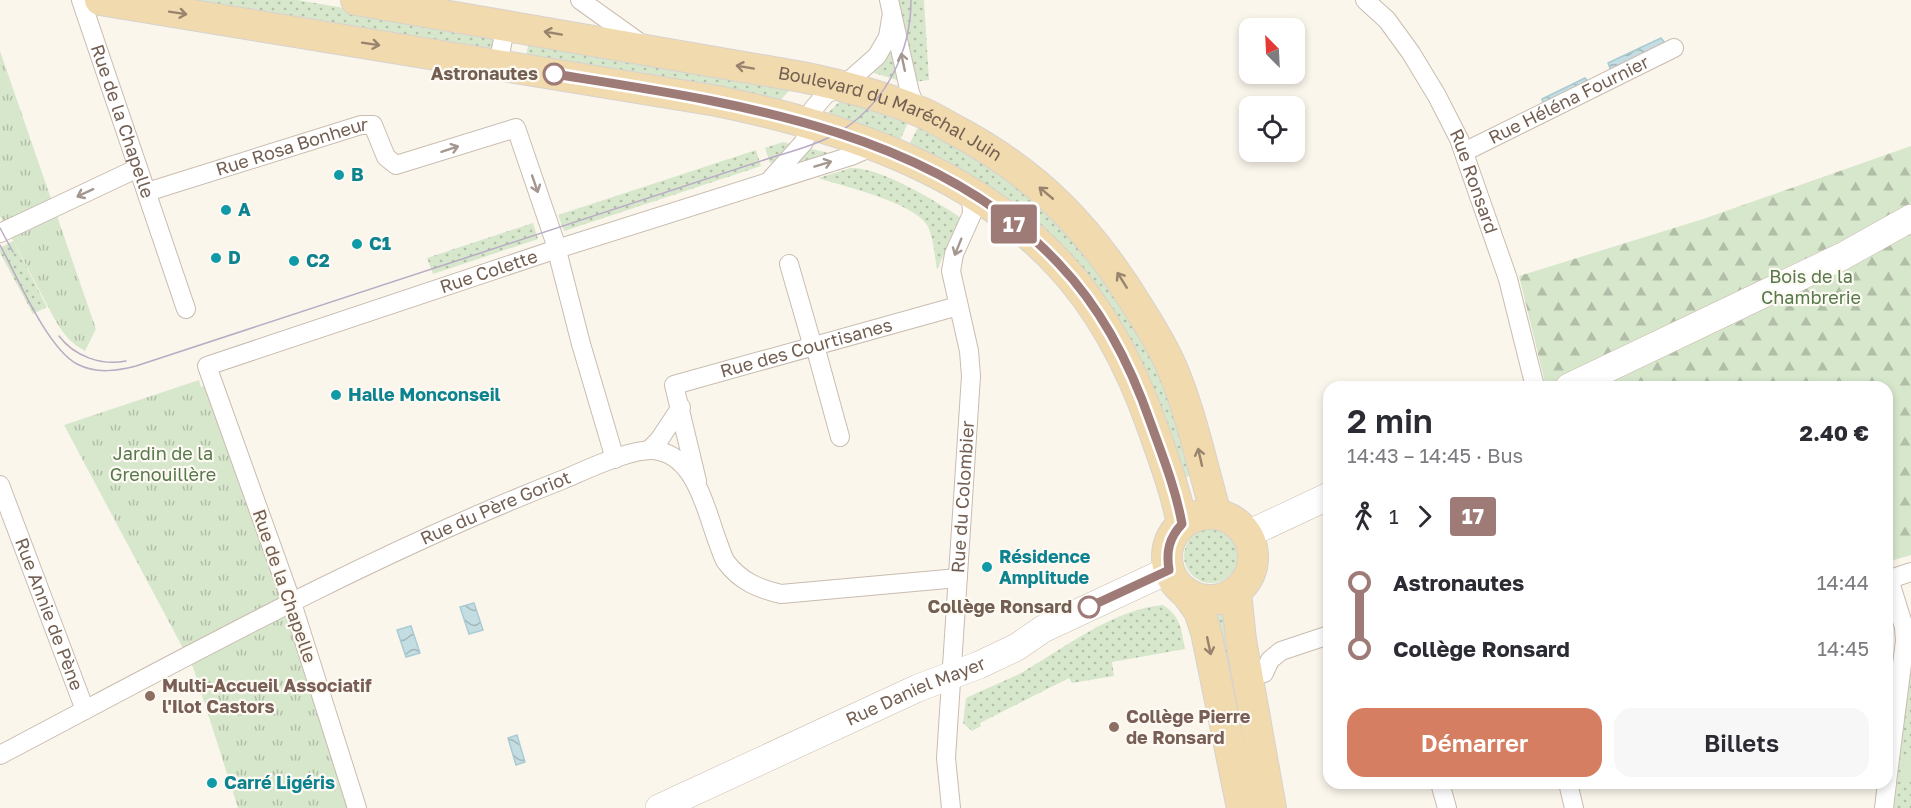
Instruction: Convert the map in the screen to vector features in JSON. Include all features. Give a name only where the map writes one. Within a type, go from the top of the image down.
[{"type":"main road","name":"Boulevard du Maréchal Juin","points":[[100,0],[717,101],[780,115],[901,156],[970,192],[1017,225],[1058,263],[1085,296],[1125,361],[1143,401],[1172,486],[1182,524]]},
{"type":"main road","name":"Boulevard du Maréchal Juin","points":[[356,0],[506,24],[843,86],[916,110],[979,142],[1019,170],[1070,214],[1117,271],[1173,368],[1189,413],[1216,514]]},
{"type":"main road","points":[[1582,381],[1843,256],[1911,218]]},
{"type":"main road","points":[[1248,534],[1323,499]]},
{"type":"main road","points":[[1186,593],[1198,599],[1224,598],[1236,592],[1246,583],[1252,572],[1253,546],[1248,534],[1239,524],[1228,517],[1216,514],[1203,514],[1192,518],[1182,524],[1174,534],[1167,557],[1169,570],[1176,583],[1199,611],[1206,632],[1242,808]]},
{"type":"main road","name":"Rue Daniel Mayer","points":[[659,808],[918,688],[996,657],[1017,647],[1043,629],[1169,570]]},
{"type":"main road","points":[[1236,592],[1241,640],[1271,808]]},
{"type":"street","name":"Rue de la Chapelle","points":[[81,0],[186,309]]},
{"type":"street","points":[[580,0],[649,50]]},
{"type":"street","name":"Rue Ronsard","points":[[1365,0],[1387,20],[1411,53],[1437,96],[1464,152],[1508,279],[1534,381]]},
{"type":"street","points":[[771,179],[804,142],[813,109],[826,94],[843,86],[877,56],[888,37],[890,6]]},
{"type":"street","points":[[890,6],[916,110]]},
{"type":"street","points":[[498,65],[506,24]]},
{"type":"street","name":"Rue Héléna Fournier","points":[[1464,152],[1674,48]]},
{"type":"street","name":"Rue Rosa Bonheur","points":[[147,192],[361,124],[373,125],[386,157],[396,165],[516,128],[557,249]]},
{"type":"street","name":"Rue Colette","points":[[207,366],[771,179],[850,156],[874,146]]},
{"type":"street","points":[[0,233],[138,168]]},
{"type":"street","name":"Rue du Colombier","points":[[951,808],[946,758],[971,376],[969,351],[951,272],[954,254],[972,214],[970,192]]},
{"type":"street","points":[[557,249],[581,344],[615,459]]},
{"type":"street","points":[[789,264],[840,437]]},
{"type":"street","name":"Rue des Courtisanes","points":[[699,490],[674,385],[958,306]]},
{"type":"street","name":"Rue de la Chapelle","points":[[207,366],[292,603],[357,808]]},
{"type":"street","points":[[650,449],[659,441],[681,407]]},
{"type":"street","points":[[650,449],[674,456],[686,468],[699,490],[725,560],[741,578],[761,590],[781,594],[958,578]]},
{"type":"street","name":"Rue du Père Goriot","points":[[0,755],[292,603],[502,503],[615,459],[650,449]]},
{"type":"street","name":"Rue Annie de Pène","points":[[0,485],[85,710]]},
{"type":"street","points":[[1893,578],[1911,572]]},
{"type":"street","points":[[1893,595],[1908,640],[1893,741]]},
{"type":"street","points":[[1264,673],[1270,660],[1281,651],[1323,637]]},
{"type":"street","points":[[1442,789],[1447,808]]},
{"type":"street","points":[[1569,789],[1574,808]]},
{"type":"street","points":[[1884,808],[1886,789]]},
{"type":"green space","points":[[156,0],[297,0],[497,34],[493,57]]},
{"type":"green space","points":[[897,0],[924,0],[929,80],[914,82]]},
{"type":"green space","points":[[892,38],[900,81],[871,72]]},
{"type":"green space","points":[[529,40],[795,84],[775,106],[525,62]]},
{"type":"green space","points":[[0,51],[96,329],[85,351],[71,341],[57,323],[0,216]]},
{"type":"green space","points":[[843,98],[910,118],[897,147],[825,116]]},
{"type":"green space","points":[[920,123],[1046,204],[1151,342],[1195,475],[1180,478],[1113,321],[906,151]]},
{"type":"green space","points":[[783,142],[791,144],[777,160],[770,163],[765,148]]},
{"type":"green space","name":"Bois de la Chambrerie","points":[[1911,146],[1911,555],[1893,560],[1893,381],[1545,381],[1519,276],[1703,219]]},
{"type":"green space","points":[[812,149],[837,155],[793,169],[805,151]]},
{"type":"green space","points":[[756,150],[761,166],[564,231],[558,215]]},
{"type":"green space","points":[[851,168],[864,169],[892,179],[960,217],[937,270],[931,234],[927,225],[919,217],[893,202],[818,178]]},
{"type":"green space","points":[[533,223],[538,239],[433,274],[427,258]]},
{"type":"green space","points":[[13,241],[47,307],[33,314],[0,253],[0,248]]},
{"type":"green space","name":"Jardin de la Grenouillère","points":[[199,380],[201,387],[207,385],[280,593],[351,808],[238,808],[193,667],[64,425]]},
{"type":"green space","points":[[1211,529],[1221,531],[1230,537],[1236,546],[1238,556],[1236,566],[1230,575],[1221,581],[1211,583],[1201,581],[1192,575],[1186,566],[1184,556],[1186,546],[1192,537],[1201,531]]},
{"type":"green space","points":[[1163,605],[1177,619],[1185,649],[1112,662],[1114,676],[1072,683],[1069,678],[980,723],[981,726],[972,731],[963,723],[966,698],[1021,673],[1107,622],[1144,608]]},
{"type":"green space","points":[[1227,605],[1237,670],[1223,673],[1207,607]]},
{"type":"green space","points":[[1911,666],[1911,808],[1894,808]]},
{"type":"green space","points":[[1905,757],[1911,758],[1911,781],[1902,781]]},
{"type":"water","points":[[1661,38],[1665,43],[1611,71],[1608,63]]},
{"type":"water","points":[[1585,78],[1588,81],[1543,104],[1542,99]]},
{"type":"water","points":[[474,603],[483,630],[469,634],[460,607]]},
{"type":"water","points":[[411,626],[420,653],[406,657],[397,630]]},
{"type":"water","points":[[517,735],[525,762],[516,765],[508,738]]},
{"type":"tram line","points":[[0,245],[44,327],[66,356],[77,364],[92,369],[114,370],[136,366],[826,139],[844,129],[873,104],[894,73],[907,38],[911,0]]},
{"type":"tram line","points":[[0,228],[13,252]]},
{"type":"tram line","points":[[59,336],[72,349],[89,358],[107,362],[126,361]]},
{"type":"bus line","name":"17","points":[[554,74],[717,101],[780,115],[901,156],[954,182],[995,209],[1017,225],[1058,263],[1103,322],[1134,380],[1166,465],[1182,524],[1169,545],[1167,557],[1169,570],[1089,607]]},
{"type":"place","name":"Astronautes","points":[[554,74]]},
{"type":"place","name":"B","points":[[339,175]]},
{"type":"place","name":"A","points":[[226,210]]},
{"type":"place","name":"C1","points":[[357,244]]},
{"type":"place","name":"D","points":[[216,258]]},
{"type":"place","name":"C2","points":[[294,261]]},
{"type":"place","name":"Halle Monconseil","points":[[336,395]]},
{"type":"place","name":"Résidence Amplitude","points":[[987,567]]},
{"type":"place","name":"Collège Ronsard","points":[[1089,607]]},
{"type":"place","name":"Multi-Accueil Associatif l'Ilot Castors","points":[[150,696]]},
{"type":"place","name":"Collège Pierre de Ronsard","points":[[1114,727]]},
{"type":"place","name":"Carré Ligéris","points":[[212,783]]}]
